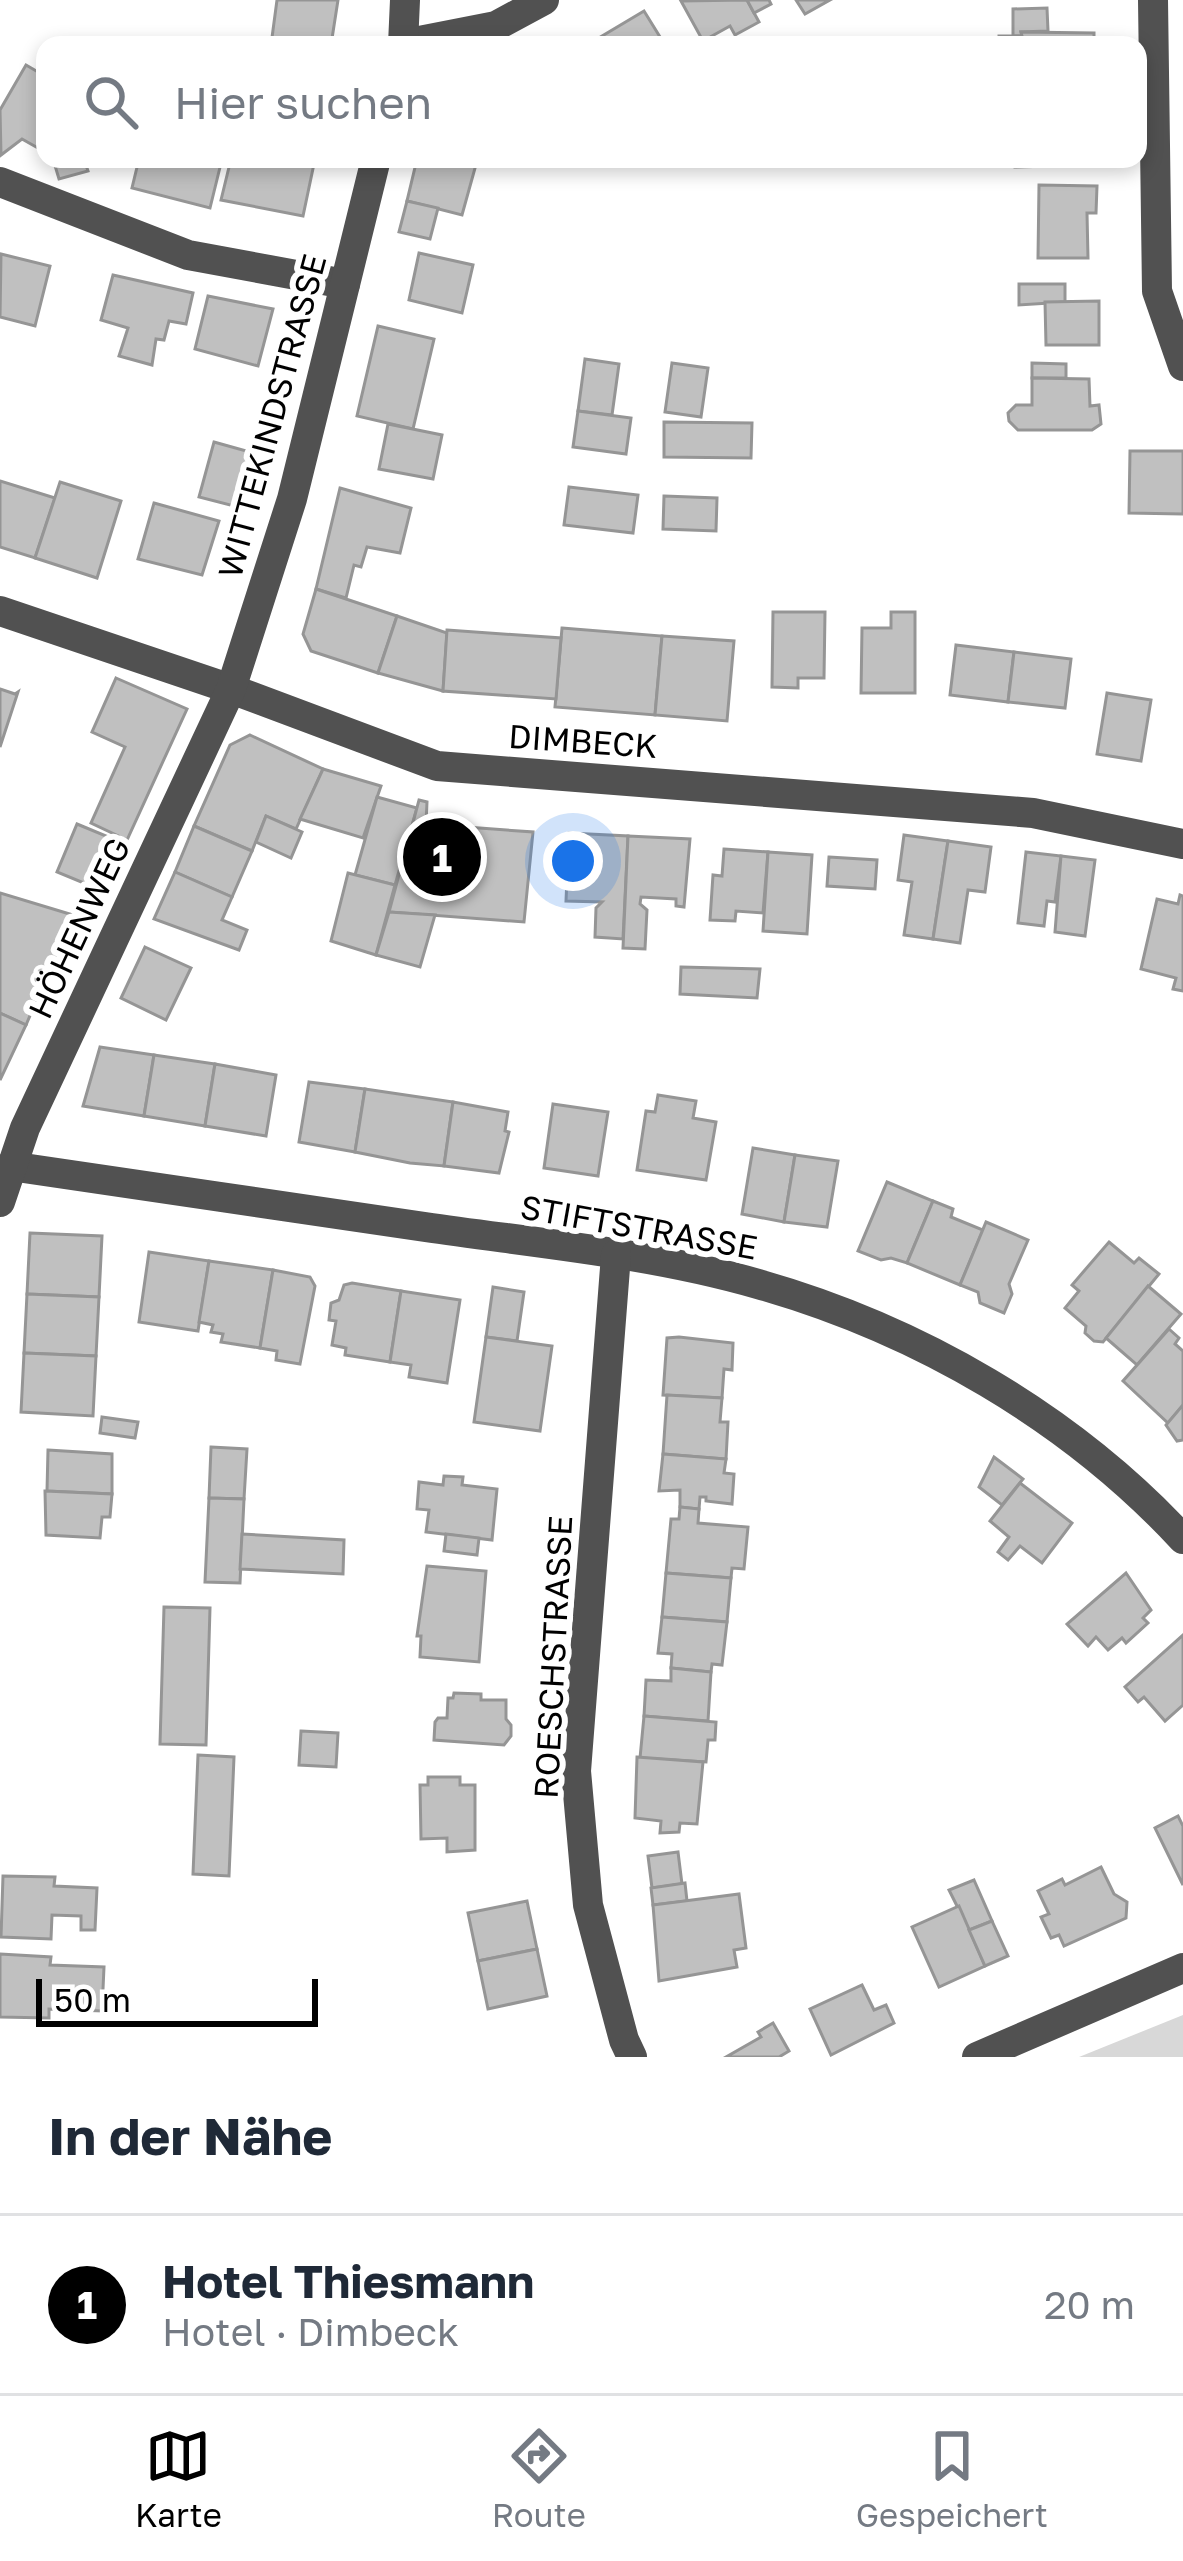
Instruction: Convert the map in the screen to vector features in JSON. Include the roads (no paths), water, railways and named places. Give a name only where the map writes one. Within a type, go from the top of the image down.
[{"type":"street","points":[[403,36],[405,0]]},
{"type":"street","points":[[447,36],[496,26],[544,0]]},
{"type":"street","points":[[1153,0],[1156,291],[1183,366]]},
{"type":"street","name":"WITTEKINDSTRASSE","points":[[231,689],[292,500],[374,168]]},
{"type":"street","points":[[0,182],[188,255],[345,284]]},
{"type":"street","name":"DIMBECK","points":[[0,611],[231,689],[437,766],[1033,813],[1183,844]]},
{"type":"street","name":"HÖHENWEG","points":[[0,1202],[10,1166],[231,689]]},
{"type":"street","name":"STIFTSTRASSE","points":[[10,1166],[616,1255],[758,1283],[920,1343],[1044,1418],[1183,1539]]},
{"type":"street","name":"ROESCHSTRASSE","points":[[616,1255],[576,1771],[588,1905],[632,2057]]},
{"type":"street","points":[[977,2057],[1183,1968]]},
{"type":"place","name":"Hotel Thiesmann","points":[[442,857]]}]
